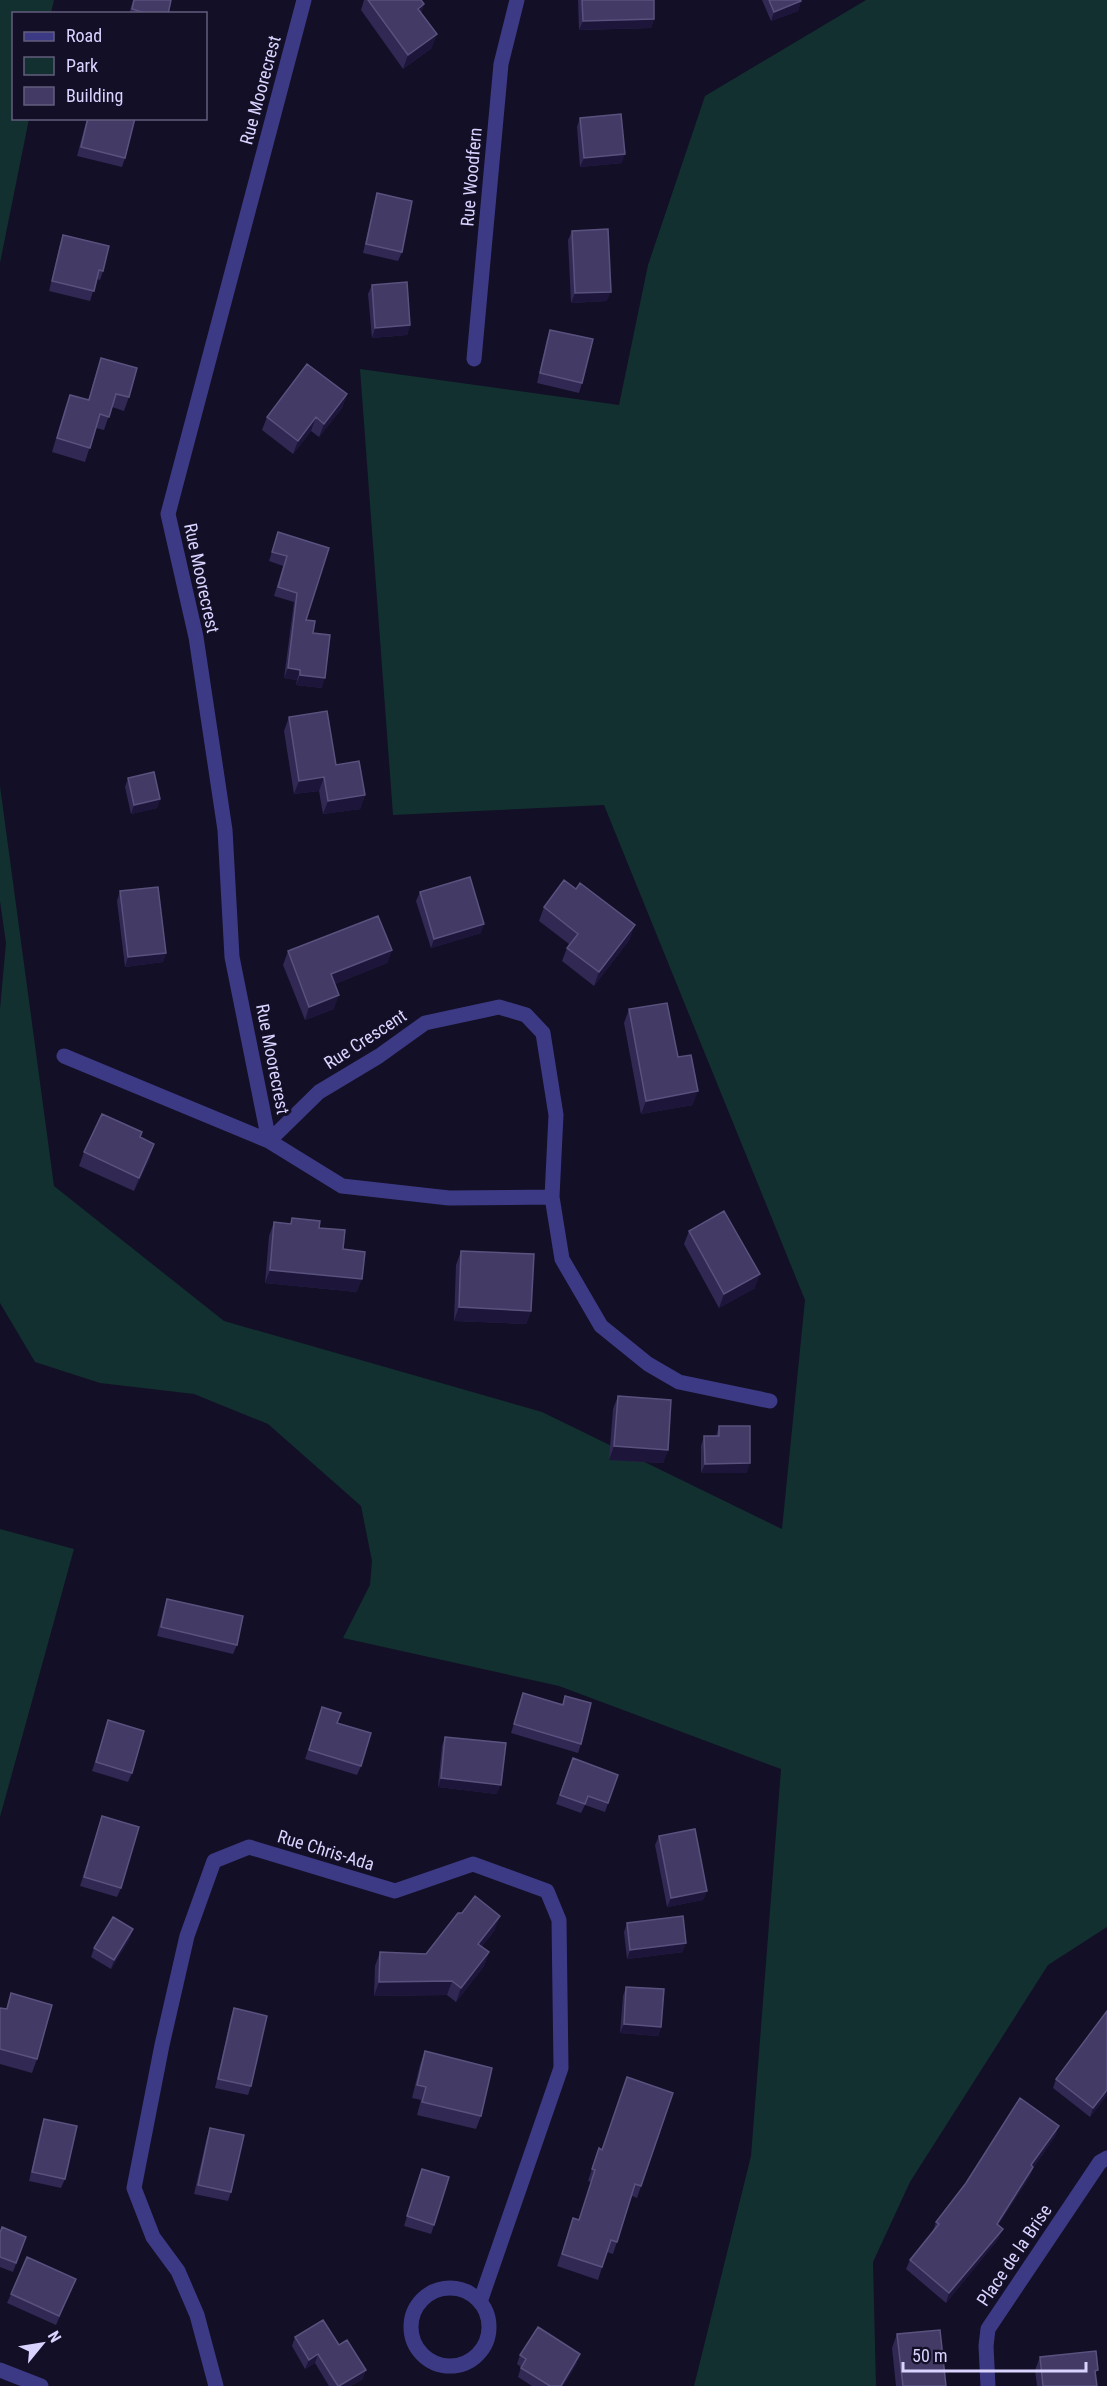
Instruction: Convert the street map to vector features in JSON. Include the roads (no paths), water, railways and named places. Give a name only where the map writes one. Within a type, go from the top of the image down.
[{"type":"street","name":"Rue Moorecrest","points":[[269,1141],[232,957],[225,830],[196,637],[168,514],[304,0]]},
{"type":"street","name":"Rue Woodfern","points":[[474,359],[501,64],[517,0]]},
{"type":"street","name":"Rue Crescent","points":[[269,1141],[319,1092],[379,1056],[425,1023],[499,1007],[526,1016],[543,1033],[556,1115],[552,1197],[562,1259],[601,1326],[648,1364],[679,1382],[770,1401]]},
{"type":"street","points":[[64,1056],[269,1141],[342,1186],[449,1198],[552,1197]]},
{"type":"street","name":"Rue Chris-Ada","points":[[216,2386],[197,2315],[178,2271],[153,2237],[134,2188],[162,2045],[187,1936],[214,1861],[249,1847],[395,1891],[473,1864],[547,1892],[559,1920],[561,2068],[480,2302]]},
{"type":"street","name":"Place de la Brise","points":[[988,2386],[986,2346],[988,2329],[1100,2162],[1107,2158]]},
{"type":"street","points":[[452,2289],[470,2294],[480,2302],[486,2314],[488,2327],[481,2350],[471,2360],[459,2365],[447,2366],[423,2355],[411,2333],[411,2321],[415,2308],[423,2298],[434,2291],[452,2289]]},
{"type":"street","points":[[0,2370],[41,2386]]}]
